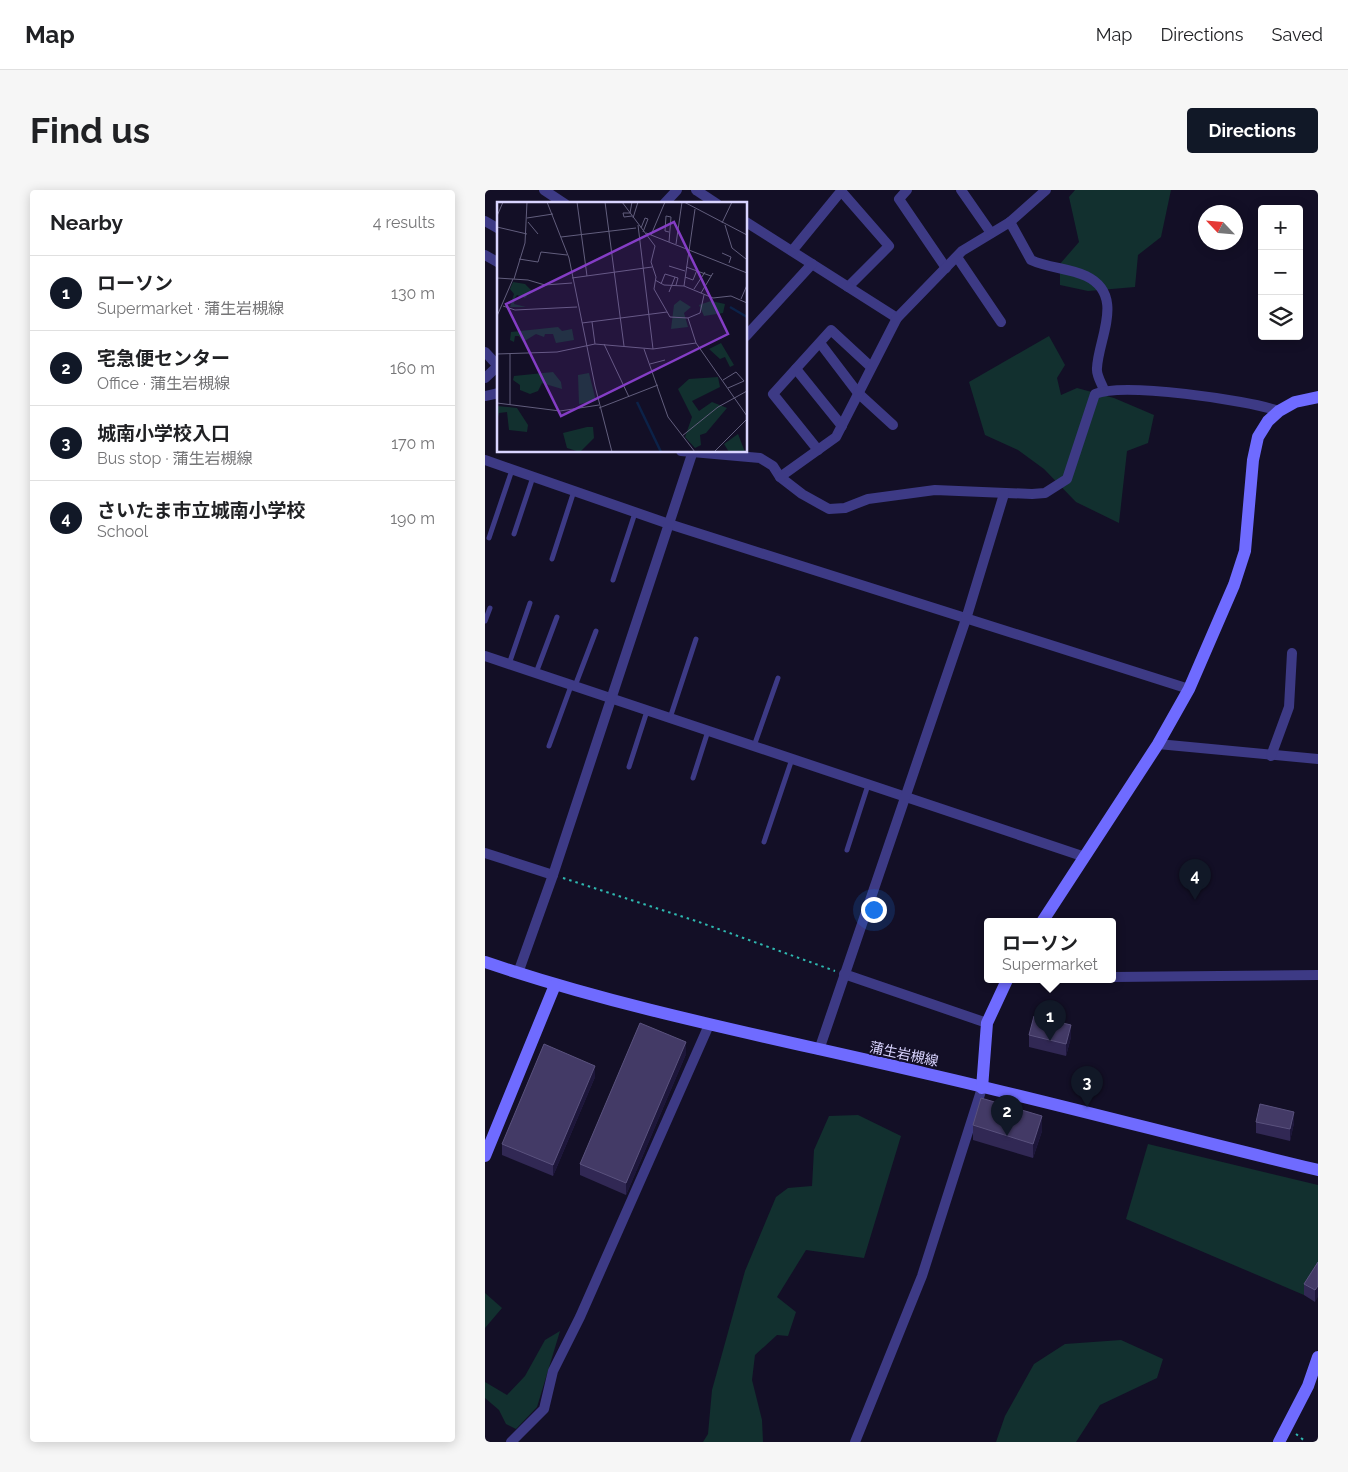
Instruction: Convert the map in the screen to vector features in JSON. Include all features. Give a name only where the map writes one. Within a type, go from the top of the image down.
[{"type":"street","points":[[544,190],[562,202]]},
{"type":"street","points":[[666,202],[677,190]]},
{"type":"street","points":[[696,190],[714,202]]},
{"type":"street","points":[[792,251],[841,190],[889,246],[848,287]]},
{"type":"street","points":[[907,190],[899,199],[946,268]]},
{"type":"street","points":[[961,190],[991,233]]},
{"type":"street","points":[[780,477],[836,437],[897,318],[957,257],[1010,222],[1046,190]]},
{"type":"street","points":[[485,221],[497,228]]},
{"type":"street","points":[[1010,222],[1031,260],[1087,276],[1098,284],[1106,301],[1108,320],[1096,370],[1104,390]]},
{"type":"street","points":[[747,223],[897,318]]},
{"type":"street","points":[[485,255],[497,262]]},
{"type":"street","points":[[957,257],[1001,322]]},
{"type":"street","points":[[747,335],[812,264]]},
{"type":"street","points":[[817,450],[773,394],[831,330],[871,367]]},
{"type":"street","points":[[820,343],[858,393],[893,425]]},
{"type":"street","points":[[485,352],[497,365]]},
{"type":"street","points":[[485,378],[497,367]]},
{"type":"street","points":[[796,369],[841,426]]},
{"type":"street","points":[[518,973],[553,875],[669,524],[687,453],[761,458],[773,466],[780,477],[802,494],[829,509],[845,508],[867,499],[935,490],[1004,494],[1045,493],[1067,479],[1095,394],[1104,390],[1156,392],[1259,404],[1279,410]]},
{"type":"street","points":[[1045,918],[1158,744],[1189,690],[1240,568],[1245,551],[1253,460],[1259,437],[1268,421],[1279,410],[1295,402],[1318,398]]},
{"type":"street","points":[[485,460],[669,524],[1189,690]]},
{"type":"street","points":[[819,1050],[966,619],[1004,494]]},
{"type":"street","points":[[1271,756],[1289,707],[1292,653]]},
{"type":"street","points":[[485,656],[1085,857]]},
{"type":"street","points":[[1158,744],[1318,759]]},
{"type":"street","points":[[485,853],[553,875]]},
{"type":"street","name":"蒲生岩槻線","points":[[485,962],[555,985],[709,1025],[982,1088],[1318,1170]]},
{"type":"street","points":[[844,974],[987,1023]]},
{"type":"street","points":[[1116,977],[1318,975]]},
{"type":"street","points":[[855,1442],[922,1276],[982,1088],[987,1023],[1006,983]]},
{"type":"street","points":[[485,1156],[555,985]]},
{"type":"street","points":[[511,1442],[544,1409],[553,1371],[580,1317],[709,1025]]},
{"type":"street","points":[[1279,1442],[1308,1386],[1318,1357]]},
{"type":"lane","points":[[489,538],[512,469]]},
{"type":"lane","points":[[514,534],[533,476]]},
{"type":"lane","points":[[552,559],[575,491]]},
{"type":"lane","points":[[613,580],[635,512]]},
{"type":"lane","points":[[509,664],[530,603]]},
{"type":"lane","points":[[485,621],[490,608]]},
{"type":"lane","points":[[536,674],[557,617]]},
{"type":"lane","points":[[549,746],[596,631]]},
{"type":"lane","points":[[670,718],[697,639]]},
{"type":"lane","points":[[754,746],[778,678]]},
{"type":"lane","points":[[629,766],[647,711]]},
{"type":"lane","points":[[693,778],[708,731]]},
{"type":"lane","points":[[764,842],[792,759]]},
{"type":"lane","points":[[847,850],[869,784]]},
{"type":"path","points":[[553,875],[699,922],[844,974]]},
{"type":"green space","points":[[1075,190],[1171,190],[1161,237],[1138,255],[1135,287],[1088,291],[1060,285],[1060,264],[1079,242],[1069,197]]},
{"type":"green space","points":[[1049,336],[1065,365],[1057,378],[1061,395],[1077,388],[1114,398],[1154,415],[1148,443],[1127,451],[1119,523],[1076,502],[1044,469],[1018,450],[985,435],[969,382]]},
{"type":"green space","points":[[858,1115],[901,1136],[864,1258],[806,1250],[777,1297],[796,1312],[788,1336],[777,1335],[755,1355],[752,1380],[762,1420],[763,1442],[703,1442],[708,1434],[712,1390],[745,1271],[776,1197],[788,1188],[812,1186],[814,1150],[829,1116]]},
{"type":"green space","points":[[1148,1144],[1318,1185],[1318,1273],[1304,1295],[1126,1219]]},
{"type":"green space","points":[[485,1293],[502,1308],[485,1328]]},
{"type":"green space","points":[[560,1331],[537,1407],[516,1429],[506,1424],[499,1410],[485,1398],[485,1382],[507,1395],[525,1376],[545,1340]]},
{"type":"green space","points":[[1121,1340],[1163,1359],[1157,1378],[1100,1405],[1076,1442],[996,1442],[1005,1416],[1034,1364],[1065,1344]]},
{"type":"building","points":[[1034,1016],[1071,1025],[1066,1044],[1029,1035]]},
{"type":"building","points":[[640,1023],[686,1042],[626,1183],[580,1164]]},
{"type":"building","points":[[544,1044],[595,1066],[553,1165],[502,1144]]},
{"type":"building","points":[[981,1098],[1042,1116],[1033,1144],[973,1125]]},
{"type":"building","points":[[1260,1104],[1294,1112],[1290,1129],[1256,1122]]},
{"type":"building","points":[[1318,1262],[1318,1286],[1315,1290],[1304,1284]]},
{"type":"place","name":"さいたま市立城南小学校","points":[[1195,900]]},
{"type":"place","name":"ローソン","points":[[1050,1041]]},
{"type":"place","name":"城南小学校入口","points":[[1087,1107]]},
{"type":"place","name":"宅急便センター","points":[[1007,1136]]}]
